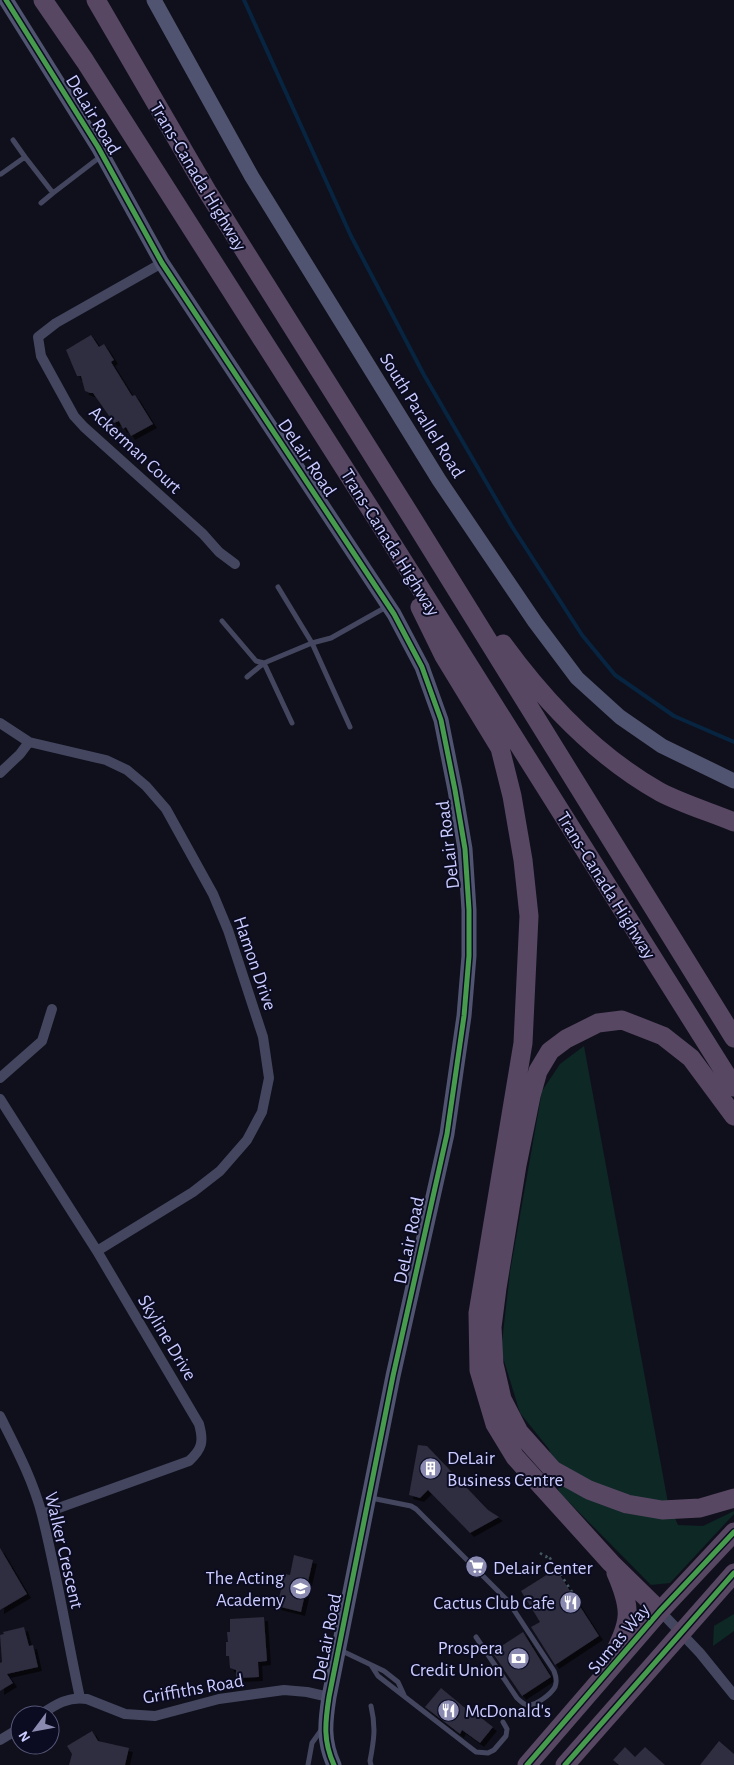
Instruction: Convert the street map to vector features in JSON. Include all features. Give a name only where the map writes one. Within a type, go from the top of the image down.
[{"type":"highway","name":"Trans-Canada Highway","points":[[44,0],[85,61],[378,521],[734,1087]]},
{"type":"highway","name":"Trans-Canada Highway","points":[[96,0],[207,191],[734,1038]]},
{"type":"highway","points":[[378,521],[444,656],[500,748],[512,796],[523,860],[529,916],[523,1042],[478,1314],[479,1370],[495,1424],[515,1457],[611,1563],[660,1611]]},
{"type":"highway","points":[[414,522],[514,660],[574,729],[606,756],[661,792],[734,822]]},
{"type":"highway","points":[[734,1116],[691,1058],[663,1036],[622,1020],[598,1023],[566,1039],[550,1051],[538,1071],[531,1096],[517,1165],[492,1327],[494,1364],[502,1399],[519,1432],[553,1470],[589,1490],[627,1504],[662,1510],[700,1508],[734,1498]]},
{"type":"highway","name":"Sumas Way","points":[[527,1765],[600,1683],[660,1611],[734,1532]]},
{"type":"highway","points":[[600,1683],[623,1633],[628,1615],[626,1596],[611,1563]]},
{"type":"highway","points":[[565,1765],[734,1573]]},
{"type":"highway","points":[[686,1628],[734,1594]]},
{"type":"street","name":"DeLair Road","points":[[6,0],[103,155],[162,263],[388,606],[422,667],[441,720],[455,790],[465,849],[469,910],[469,956],[464,1016],[446,1134],[394,1376],[324,1725],[328,1751],[334,1765]]},
{"type":"street","name":"South Parallel Road","points":[[154,0],[257,186],[438,480],[534,622],[577,678],[620,718],[662,746],[734,781]]},
{"type":"street","name":"Ackerman Court","points":[[162,263],[56,323],[38,337],[41,356],[74,416],[84,427],[203,534],[219,552],[235,564]]},
{"type":"street","name":"Hamon Drive","points":[[0,723],[29,742],[106,760],[127,770],[146,786],[166,809],[209,886],[228,930],[262,1037],[269,1078],[262,1112],[247,1140],[220,1171],[193,1192],[97,1251]]},
{"type":"street","points":[[0,773],[20,754],[29,742]]},
{"type":"street","points":[[0,1078],[42,1041],[52,1009]]},
{"type":"street","name":"Skyline Drive","points":[[0,1099],[97,1251],[199,1424],[203,1437],[199,1452],[189,1461],[42,1514]]},
{"type":"street","name":"Walker Crescent","points":[[0,1416],[30,1479],[42,1514],[80,1698]]},
{"type":"street","points":[[660,1611],[686,1628],[700,1653],[734,1695]]},
{"type":"street","name":"Griffiths Road","points":[[80,1698],[125,1714],[155,1716],[219,1699],[284,1690],[307,1692],[329,1697]]},
{"type":"street","points":[[56,1705],[69,1699],[80,1698]]},
{"type":"lane","points":[[13,140],[53,193]]},
{"type":"lane","points":[[40,203],[103,155]]},
{"type":"lane","points":[[1,174],[25,157]]},
{"type":"lane","points":[[278,587],[312,643],[350,727]]},
{"type":"lane","points":[[247,677],[264,663],[312,643],[331,638],[388,606]]},
{"type":"lane","points":[[222,621],[256,661],[264,663]]},
{"type":"lane","points":[[264,663],[292,723]]},
{"type":"lane","points":[[370,1498],[411,1506],[508,1601],[554,1670],[556,1677],[554,1687],[538,1702],[527,1705],[522,1703],[476,1637]]},
{"type":"lane","points":[[338,1650],[384,1671],[398,1682],[404,1696],[476,1752],[488,1754],[494,1750],[506,1736],[507,1729],[503,1722]]},
{"type":"lane","points":[[370,1706],[375,1722],[371,1765]]},
{"type":"lane","points":[[308,1765],[312,1744],[324,1725]]},
{"type":"path","points":[[540,1553],[546,1557],[548,1556],[576,1598]]},
{"type":"green space","points":[[584,1046],[668,1503],[678,1525],[703,1526],[734,1511],[734,1514],[670,1583],[651,1585],[559,1492],[549,1449],[520,1413],[501,1351],[510,1272],[542,1091],[560,1064]]},
{"type":"green space","points":[[734,1614],[734,1631],[713,1646],[714,1626]]},
{"type":"building","points":[[91,335],[99,347],[104,344],[114,360],[111,362],[132,396],[135,395],[153,424],[131,436],[126,427],[123,429],[119,421],[114,423],[93,393],[85,391],[81,376],[77,376],[66,350]]},
{"type":"building","name":"DeLair Business Centre","points":[[418,1445],[427,1446],[488,1510],[499,1517],[470,1533],[428,1490],[420,1498],[409,1495]]},
{"type":"building","points":[[0,1548],[27,1594],[0,1610]]},
{"type":"building","points":[[294,1555],[313,1560],[301,1612],[277,1606],[285,1574],[290,1575]]},
{"type":"building","points":[[556,1569],[599,1636],[555,1665],[531,1627],[540,1622],[521,1591]]},
{"type":"building","points":[[264,1617],[267,1661],[258,1662],[259,1677],[236,1678],[236,1670],[230,1668],[229,1656],[226,1656],[227,1632],[230,1632],[230,1619]]},
{"type":"building","points":[[24,1627],[29,1646],[33,1645],[38,1667],[7,1674],[13,1683],[0,1691],[0,1663],[2,1662],[0,1635],[4,1634],[3,1632]]},
{"type":"building","name":"Prospera Credit Union","points":[[523,1632],[551,1677],[522,1696],[492,1652]]},
{"type":"building","name":"McDonald's","points":[[441,1688],[470,1712],[471,1710],[493,1727],[480,1743],[462,1730],[460,1734],[425,1707]]},
{"type":"building","points":[[92,1731],[98,1741],[129,1748],[125,1765],[69,1765],[72,1754],[67,1746]]},
{"type":"building","points":[[719,1741],[734,1754],[734,1765],[700,1765]]},
{"type":"building","points":[[625,1747],[635,1757],[645,1747],[665,1765],[619,1765],[613,1760]]},
{"type":"waterway","points":[[244,0],[351,236],[424,375],[511,525],[582,635],[615,675],[674,716],[734,742]]},
{"type":"cycle path","points":[[6,0],[98,147],[162,263],[394,614],[422,667],[441,720],[455,790],[465,849],[469,910],[469,956],[464,1016],[447,1134],[393,1376],[329,1697],[326,1732],[328,1748],[334,1765]]},
{"type":"cycle path","points":[[527,1765],[660,1611],[734,1532]]},
{"type":"cycle path","points":[[565,1765],[734,1573]]},
{"type":"place","name":"DeLair Business Centre","points":[[431,1468]]},
{"type":"place","name":"DeLair Center","points":[[477,1567]]},
{"type":"place","name":"The Acting Academy","points":[[300,1588]]},
{"type":"place","name":"Cactus Club Cafe","points":[[571,1602]]},
{"type":"place","name":"Prospera Credit Union","points":[[519,1658]]},
{"type":"place","name":"McDonald's","points":[[449,1710]]}]
